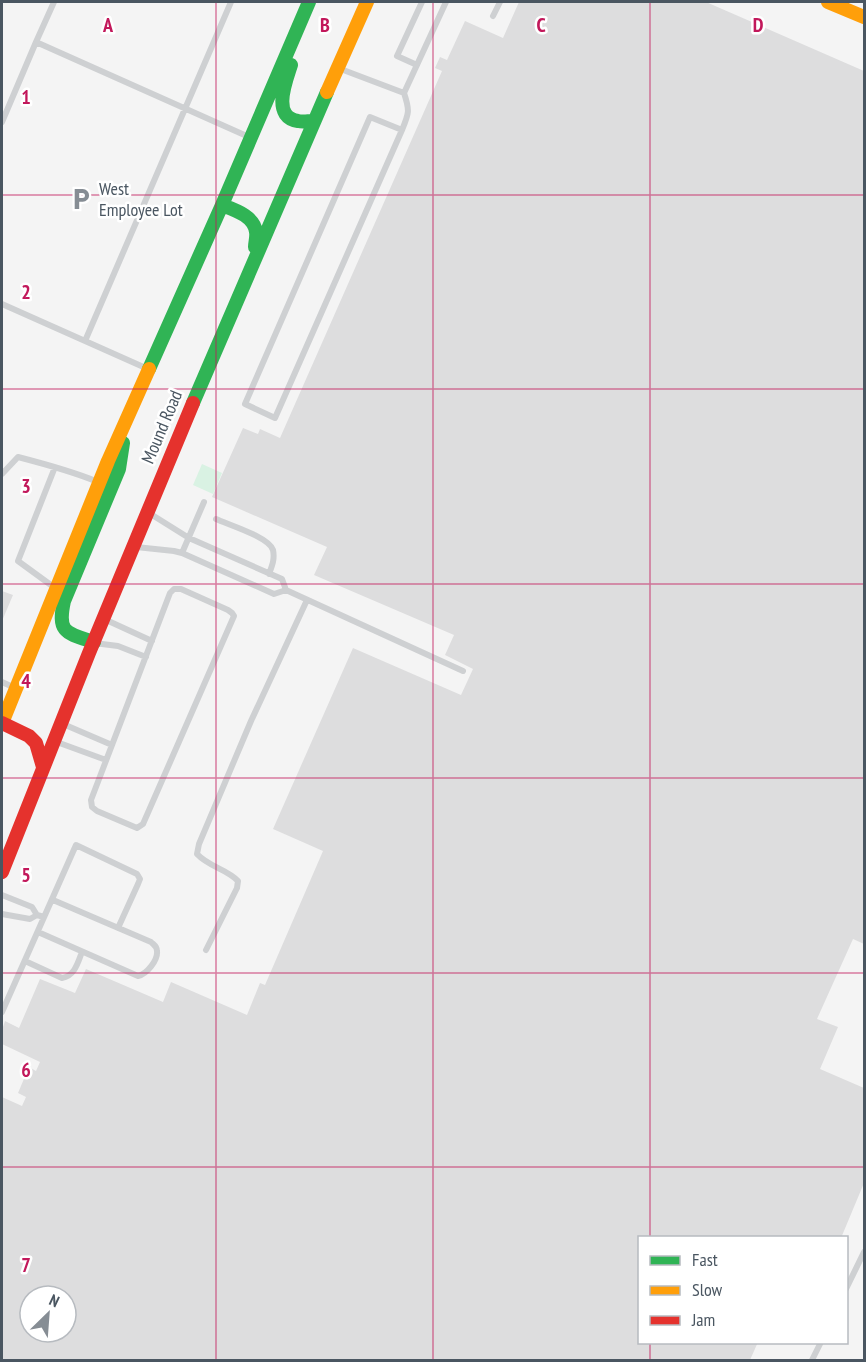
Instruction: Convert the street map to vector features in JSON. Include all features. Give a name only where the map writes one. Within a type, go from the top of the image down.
[{"type":"main road","name":"Mound Road","points":[[2,872],[146,511],[255,254],[367,2]]},
{"type":"main road","points":[[828,2],[864,17]]},
{"type":"main road","name":"Mound Road","points":[[2,723],[99,483],[308,5]]},
{"type":"main road","points":[[308,5],[282,105],[288,117],[302,123],[313,121]]},
{"type":"main road","points":[[222,205],[240,211],[250,219],[256,230],[255,254]]},
{"type":"main road","points":[[94,642],[71,634],[63,627],[60,619],[64,601],[119,470],[127,419]]},
{"type":"main road","points":[[2,723],[29,736],[36,743],[43,767]]},
{"type":"lane","points":[[2,122],[54,2]]},
{"type":"lane","points":[[85,341],[231,2]]},
{"type":"lane","points":[[417,65],[397,56],[422,2]]},
{"type":"lane","points":[[402,130],[370,117],[245,404],[275,418],[402,130],[409,114],[404,93],[446,2]]},
{"type":"lane","points":[[493,16],[500,2]]},
{"type":"lane","points":[[36,42],[251,138]]},
{"type":"lane","points":[[337,68],[404,93]]},
{"type":"lane","points":[[2,304],[149,369]]},
{"type":"lane","points":[[2,474],[18,458],[55,467],[99,483]]},
{"type":"lane","points":[[55,467],[18,561],[57,590]]},
{"type":"lane","points":[[182,553],[204,502]]},
{"type":"lane","points":[[146,511],[189,538],[282,579],[286,590]]},
{"type":"lane","points":[[216,519],[270,544],[274,561],[269,573]]},
{"type":"lane","points":[[132,546],[182,553],[274,594],[286,590],[463,671]]},
{"type":"lane","points":[[246,581],[252,566]]},
{"type":"lane","points":[[174,589],[181,589],[228,610],[234,616],[143,824],[137,828],[97,811],[92,807],[91,800],[152,641],[174,589]]},
{"type":"lane","points":[[206,950],[237,888],[238,881],[230,874],[204,861],[197,854],[199,844],[251,721],[308,600]]},
{"type":"lane","points":[[103,619],[152,641]]},
{"type":"lane","points":[[94,642],[118,646],[146,657]]},
{"type":"lane","points":[[2,682],[16,688]]},
{"type":"lane","points":[[61,723],[112,745]]},
{"type":"lane","points":[[53,741],[106,760]]},
{"type":"lane","points":[[2,1012],[38,932],[41,916],[52,900],[76,845],[137,874],[140,879],[118,928]]},
{"type":"lane","points":[[2,895],[32,907],[41,916]]},
{"type":"lane","points":[[38,932],[138,976],[148,970],[158,952],[152,942],[52,900]]},
{"type":"lane","points":[[2,914],[30,919],[41,916]]},
{"type":"lane","points":[[25,961],[66,978],[73,972],[82,952]]},
{"type":"lane","points":[[848,1285],[864,1252]]},
{"type":"lane","points":[[812,1360],[820,1344]]},
{"type":"green space","points":[[202,464],[222,473],[213,494],[193,485]]},
{"type":"building","points":[[519,2],[706,2],[864,71],[864,944],[853,939],[817,1019],[838,1027],[820,1069],[864,1088],[864,1183],[842,1236],[638,1236],[638,1344],[757,1344],[750,1360],[2,1360],[2,1097],[22,1106],[26,1097],[18,1093],[29,1067],[36,1071],[40,1062],[2,1044],[2,1030],[5,1021],[19,1028],[40,979],[75,993],[86,969],[163,1002],[171,982],[247,1015],[260,983],[265,985],[323,851],[273,829],[353,648],[461,695],[473,669],[445,655],[454,635],[314,575],[327,547],[212,497],[243,428],[258,434],[260,429],[280,438],[442,71],[435,68],[440,57],[447,60],[465,21],[503,38]]},
{"type":"building","points":[[2,591],[13,595],[2,621]]},
{"type":"traffic: fast","points":[[149,369],[309,2]]},
{"type":"traffic: fast","points":[[291,65],[282,98],[285,113],[298,121],[313,121]]},
{"type":"traffic: fast","points":[[193,403],[327,92]]},
{"type":"traffic: fast","points":[[222,205],[243,214],[252,222],[256,232],[255,247]]},
{"type":"traffic: fast","points":[[94,642],[70,634],[63,626],[62,612],[64,601],[119,469],[123,443]]},
{"type":"traffic: slow","points":[[327,92],[367,2]]},
{"type":"traffic: slow","points":[[828,2],[864,17]]},
{"type":"traffic: slow","points":[[2,723],[108,461],[149,369]]},
{"type":"traffic: jam","points":[[2,872],[89,653],[193,403]]},
{"type":"traffic: jam","points":[[2,723],[29,736],[36,743],[43,767]]},
{"type":"place","name":"West Employee Lot","points":[[81,199]]}]
